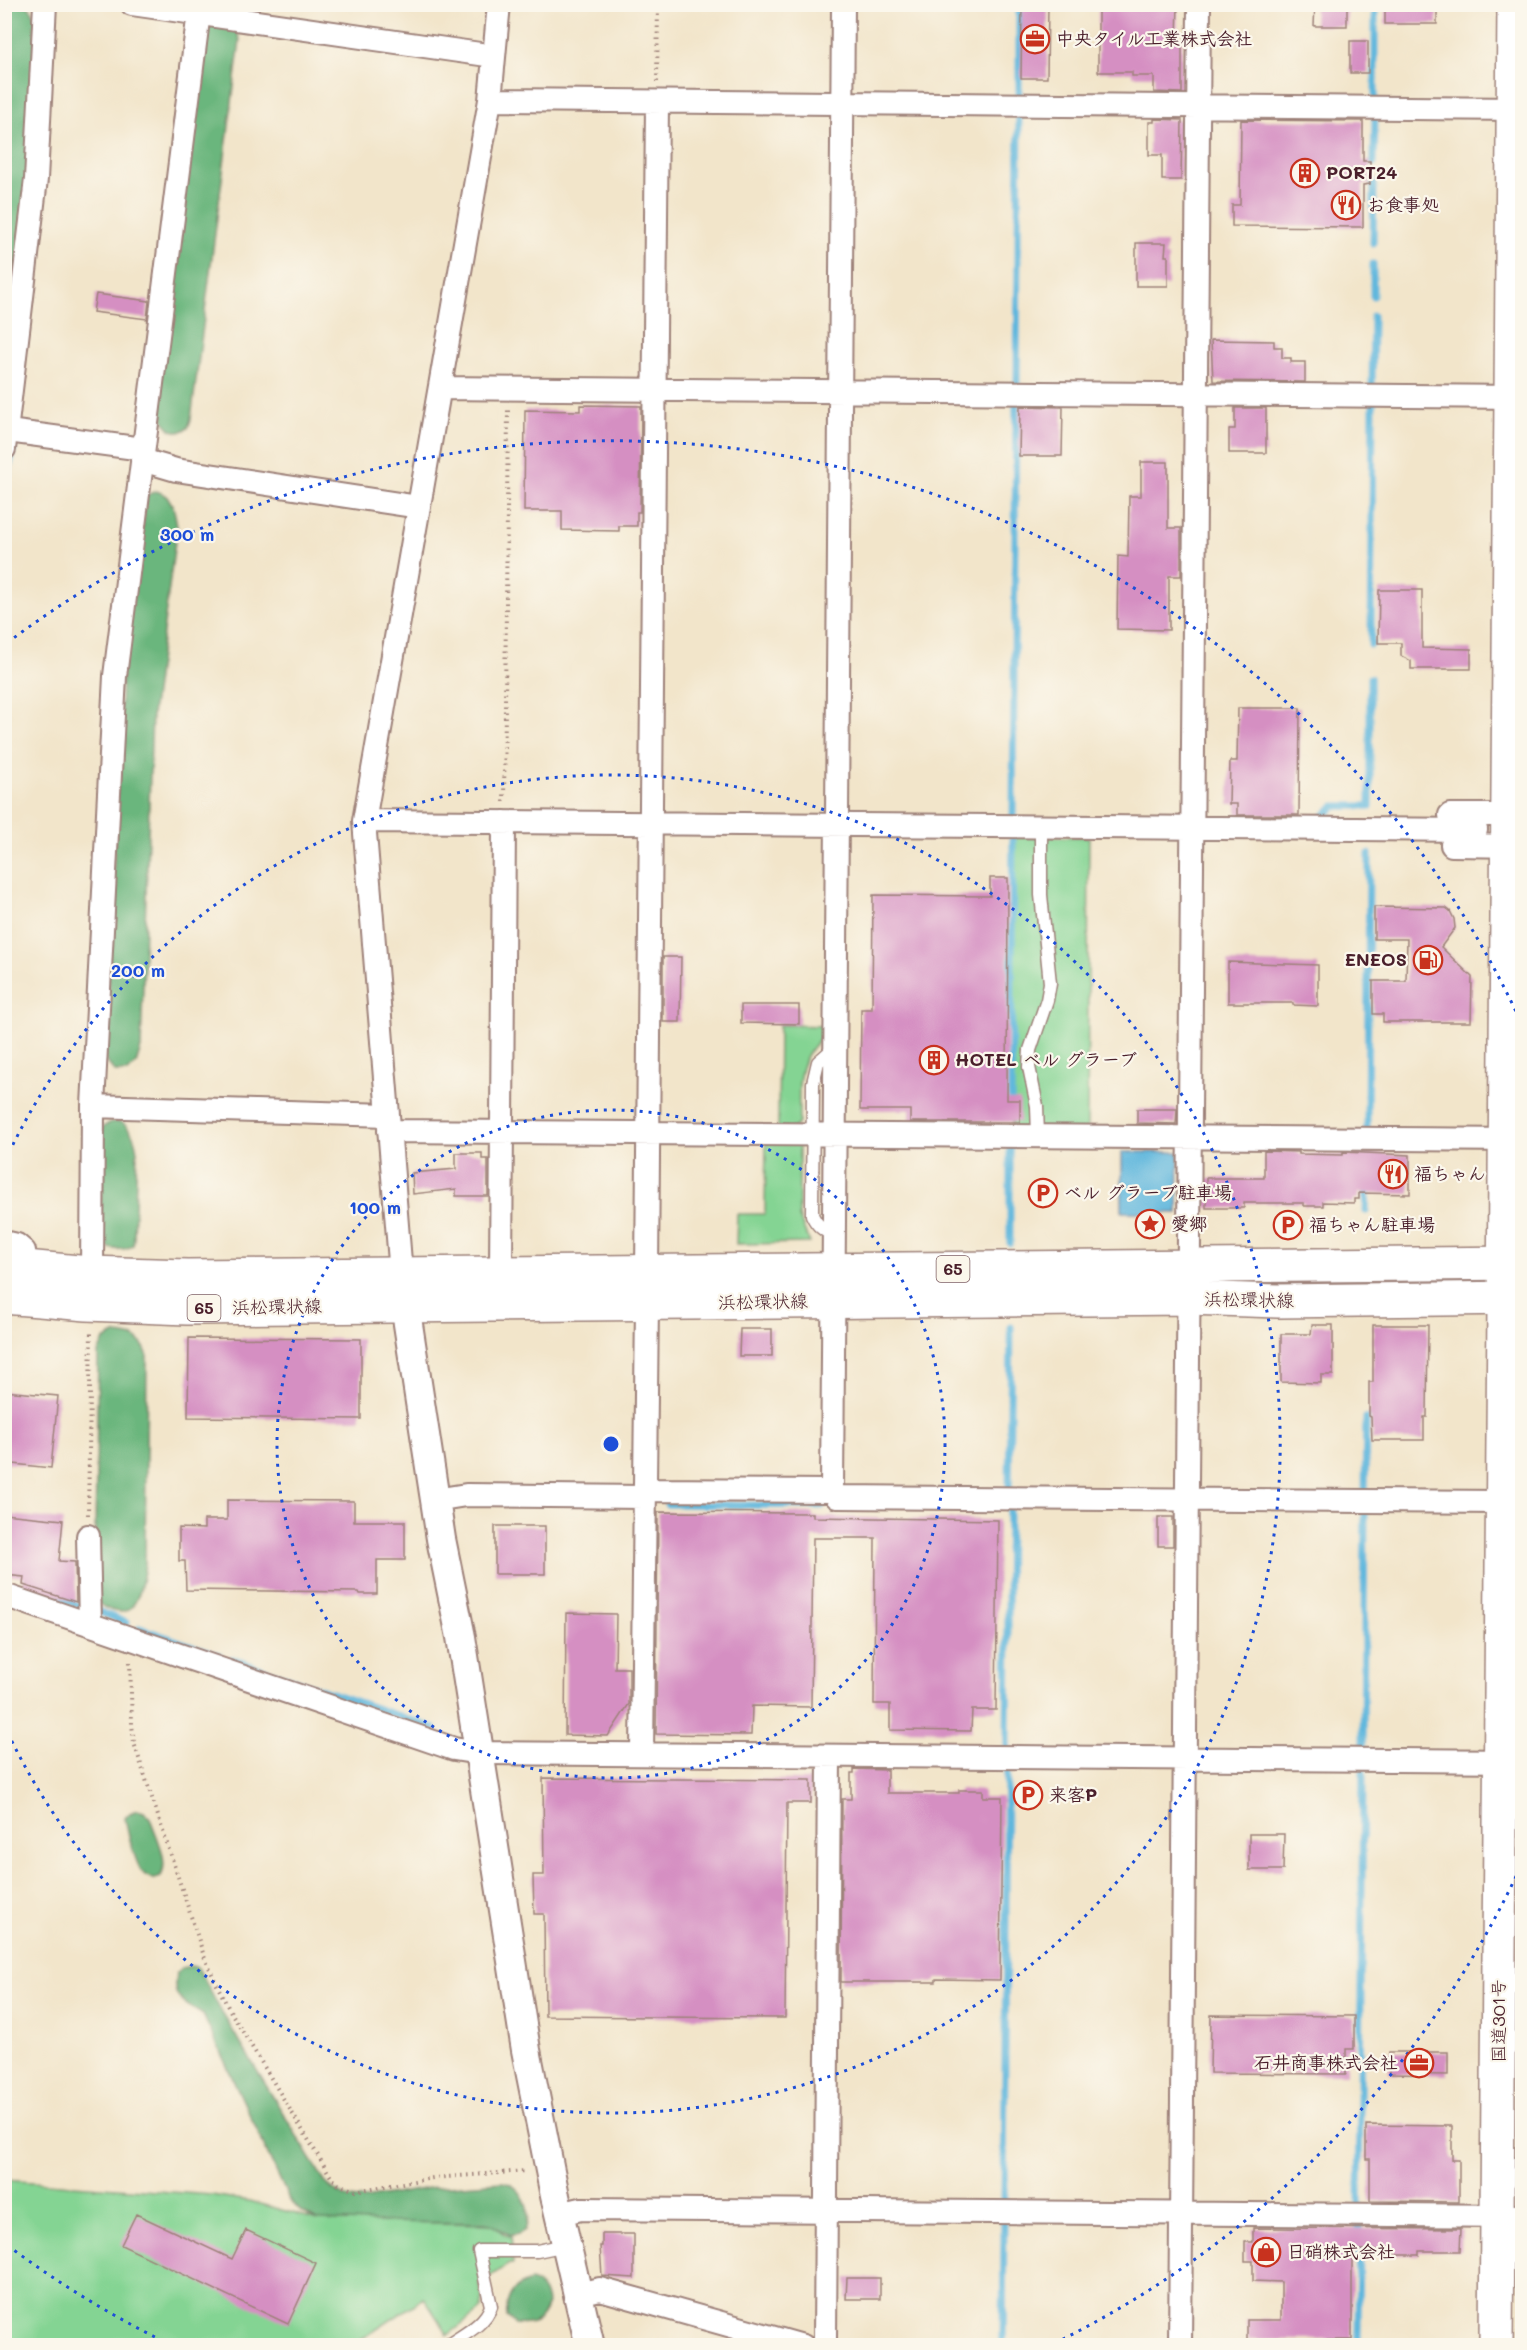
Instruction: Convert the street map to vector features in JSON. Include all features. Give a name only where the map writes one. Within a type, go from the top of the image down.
[{"type":"main road","name":"国道301号","points":[[1496,2346],[1510,2216],[1512,1761],[1509,1514],[1514,1299],[1518,109],[1514,4]]},
{"type":"main road","name":"浜松環状線","points":[[15,1266],[92,1273],[187,1276],[647,1304],[833,1286],[1189,1266],[1514,1263]]},
{"type":"main road","name":"浜松環状線","points":[[4,1297],[87,1304],[187,1308],[402,1290],[501,1273],[647,1272],[833,1286],[1278,1301],[1514,1299]]},
{"type":"street","points":[[45,4],[36,179],[6,440],[143,454],[176,470],[419,507]]},
{"type":"street","points":[[132,4],[199,9],[494,56]]},
{"type":"street","points":[[499,4],[490,100],[364,821],[402,1290],[435,1500],[480,1753],[526,2050],[559,2214],[590,2346]]},
{"type":"street","points":[[843,4],[835,1047],[823,1135],[833,1235],[832,1491],[837,1497],[1186,1499],[1509,1514]]},
{"type":"street","points":[[1179,2346],[1198,4]]},
{"type":"street","points":[[92,1273],[93,1106],[115,676],[199,9]]},
{"type":"street","points":[[490,100],[1518,109]]},
{"type":"street","points":[[647,1272],[657,102]]},
{"type":"street","points":[[440,388],[1517,397]]},
{"type":"street","points":[[1319,829],[1335,814],[1515,830]]},
{"type":"street","points":[[364,821],[1476,830]]},
{"type":"street","points":[[501,1273],[504,822]]},
{"type":"street","points":[[1319,829],[1335,844],[1515,830]]},
{"type":"street","points":[[93,1106],[502,1132],[1514,1140]]},
{"type":"street","points":[[4,1242],[17,1245],[24,1251],[15,1266]]},
{"type":"street","points":[[642,1755],[647,1304]]},
{"type":"street","points":[[435,1500],[466,1495],[832,1491]]},
{"type":"street","points":[[88,1536],[90,1623]]},
{"type":"street","points":[[4,1595],[454,1749],[480,1753],[1512,1761]]},
{"type":"street","points":[[823,2346],[825,2340],[829,1756]]},
{"type":"street","points":[[559,2214],[581,2209],[1510,2216]]},
{"type":"street","points":[[578,2294],[600,2289],[803,2346]]},
{"type":"lane","points":[[1038,1136],[1037,1106],[1029,1067],[1030,1050],[1047,1000],[1050,983],[1041,885],[1041,827]]},
{"type":"lane","points":[[447,2346],[488,2315],[491,2306],[479,2251],[537,2251],[566,2245]]},
{"type":"path","points":[[657,4],[657,102]]},
{"type":"path","points":[[504,822],[508,388]]},
{"type":"path","points":[[88,1536],[91,1325]]},
{"type":"path","points":[[135,1641],[130,1655],[134,1743],[204,1956],[229,2009],[332,2177],[346,2189],[364,2191],[434,2178],[517,2173],[549,2166]]},
{"type":"green space","points":[[21,4],[32,10],[36,22],[28,179],[5,387],[4,7]]},
{"type":"green space","points":[[211,23],[236,28],[240,40],[191,419],[188,428],[180,432],[171,430],[164,422],[159,397],[205,27]]},
{"type":"green space","points":[[156,491],[170,500],[177,527],[152,715],[141,1048],[136,1064],[127,1072],[115,1072],[105,1060],[122,676],[147,495]]},
{"type":"green space","points":[[1015,836],[1089,837],[1087,1130],[1012,1129]]},
{"type":"green space","points":[[779,1025],[828,1026],[828,1031],[809,1052],[804,1062],[799,1084],[799,1123],[794,1128],[778,1127]]},
{"type":"green space","points":[[111,1122],[122,1122],[125,1125],[132,1135],[137,1151],[133,1245],[121,1249],[112,1249],[100,1243],[103,1127]]},
{"type":"green space","points":[[766,1141],[794,1141],[799,1146],[799,1217],[810,1243],[736,1244],[737,1214],[765,1214]]},
{"type":"green space","points":[[115,1334],[139,1340],[147,1354],[145,1564],[141,1586],[134,1604],[128,1610],[121,1612],[99,1604],[95,1536],[98,1353],[104,1340]]},
{"type":"green space","points":[[137,1810],[144,1812],[150,1818],[163,1855],[161,1876],[153,1879],[141,1870],[128,1831],[125,1818]]},
{"type":"green space","points":[[190,1966],[198,1968],[222,2013],[325,2182],[334,2190],[353,2199],[365,2199],[435,2187],[502,2182],[516,2188],[521,2193],[528,2215],[525,2230],[514,2235],[485,2223],[318,2220],[300,2211],[289,2199],[203,2015],[184,2003],[177,1995],[176,1974],[182,1968]]},
{"type":"green space","points":[[4,2180],[212,2195],[249,2201],[318,2220],[492,2224],[505,2235],[511,2236],[513,2264],[509,2264],[479,2284],[483,2298],[481,2310],[448,2335],[424,2298],[353,2345],[5,2345]]},
{"type":"green space","points":[[530,2281],[544,2292],[546,2309],[536,2322],[515,2324],[507,2317],[507,2304],[514,2290]]},
{"type":"water","points":[[1122,1152],[1179,1152],[1178,1213],[1122,1212]]},
{"type":"building","points":[[1022,4],[1048,4],[1047,78],[1021,78]]},
{"type":"building","points":[[1098,4],[1178,4],[1177,41],[1182,41],[1182,93],[1154,92],[1154,76],[1132,76],[1132,72],[1098,72]]},
{"type":"building","points":[[1315,4],[1347,4],[1347,26],[1314,26]]},
{"type":"building","points":[[1385,4],[1437,4],[1437,24],[1385,24]]},
{"type":"building","points":[[1350,41],[1368,41],[1368,73],[1350,73]]},
{"type":"building","points":[[1154,119],[1182,120],[1181,180],[1162,180],[1162,155],[1149,155],[1149,122],[1154,122]]},
{"type":"building","name":"PORT24","points":[[1241,120],[1363,121],[1363,161],[1370,161],[1370,184],[1363,185],[1363,227],[1232,226],[1232,205],[1240,205]]},
{"type":"building","points":[[1136,243],[1166,243],[1168,286],[1136,286]]},
{"type":"building","points":[[96,294],[149,301],[147,319],[93,312]]},
{"type":"building","points":[[1211,340],[1274,341],[1274,347],[1282,347],[1282,358],[1291,358],[1291,362],[1305,362],[1305,382],[1213,381]]},
{"type":"building","points":[[580,405],[641,406],[640,512],[637,512],[637,526],[619,526],[619,531],[562,530],[562,511],[524,511],[525,410],[580,411]]},
{"type":"building","points":[[1020,406],[1063,407],[1062,456],[1019,456]]},
{"type":"building","points":[[1235,408],[1266,408],[1266,453],[1229,453],[1229,429],[1235,429]]},
{"type":"building","points":[[1141,462],[1168,462],[1168,528],[1181,528],[1181,576],[1169,576],[1169,630],[1117,629],[1118,556],[1128,557],[1129,496],[1141,496]]},
{"type":"building","points":[[1379,590],[1422,590],[1422,648],[1471,649],[1471,669],[1411,669],[1411,661],[1401,656],[1401,643],[1378,643]]},
{"type":"building","points":[[1238,708],[1300,708],[1299,815],[1237,815],[1237,804],[1229,804],[1230,761],[1237,761]]},
{"type":"building","points":[[990,878],[1008,878],[1007,1100],[1020,1100],[1020,1122],[910,1122],[910,1110],[860,1110],[861,1009],[872,1009],[873,895],[990,896]]},
{"type":"building","points":[[1374,907],[1446,908],[1450,911],[1455,928],[1441,947],[1472,977],[1471,1022],[1383,1022],[1383,1014],[1373,1014],[1373,981],[1406,981],[1407,939],[1374,939]]},
{"type":"building","points":[[663,957],[681,957],[680,1022],[663,1022]]},
{"type":"building","points":[[1228,962],[1318,965],[1318,1006],[1293,1005],[1293,1003],[1228,1003]]},
{"type":"building","points":[[741,1005],[799,1005],[799,1024],[741,1023]]},
{"type":"building","points":[[1137,1109],[1177,1109],[1176,1124],[1137,1123]]},
{"type":"building","points":[[1264,1151],[1299,1152],[1299,1154],[1343,1155],[1343,1152],[1410,1155],[1410,1194],[1359,1193],[1359,1199],[1354,1199],[1354,1203],[1323,1202],[1323,1206],[1304,1206],[1304,1203],[1244,1203],[1244,1208],[1206,1208],[1206,1178],[1264,1178]]},
{"type":"building","points":[[456,1153],[482,1153],[482,1159],[488,1159],[488,1196],[456,1196],[456,1189],[413,1194],[412,1173],[456,1169]]},
{"type":"building","points":[[1312,1325],[1333,1325],[1333,1375],[1321,1375],[1321,1383],[1281,1382],[1281,1334],[1311,1334]]},
{"type":"building","points":[[1373,1325],[1428,1325],[1427,1417],[1424,1417],[1424,1440],[1372,1440],[1369,1382],[1373,1382]]},
{"type":"building","points":[[740,1329],[772,1329],[772,1356],[739,1356]]},
{"type":"building","points":[[189,1338],[361,1339],[361,1419],[188,1417]]},
{"type":"building","points":[[4,1391],[58,1396],[51,1468],[4,1463]]},
{"type":"building","points":[[227,1500],[354,1501],[354,1521],[405,1521],[405,1560],[377,1560],[377,1594],[186,1590],[185,1561],[179,1561],[179,1528],[204,1529],[204,1520],[227,1520]]},
{"type":"building","points":[[658,1512],[813,1513],[813,1517],[998,1520],[996,1710],[972,1710],[971,1731],[890,1730],[890,1704],[874,1704],[875,1538],[813,1538],[811,1707],[752,1706],[751,1735],[656,1734]]},
{"type":"building","points":[[4,1514],[63,1520],[59,1561],[75,1562],[76,1602],[23,1585],[24,1577],[4,1575]]},
{"type":"building","points":[[1158,1517],[1173,1517],[1173,1546],[1158,1546]]},
{"type":"building","points":[[495,1526],[545,1526],[545,1574],[495,1574]]},
{"type":"building","points":[[566,1613],[616,1614],[615,1668],[629,1668],[629,1704],[608,1736],[565,1735]]},
{"type":"building","points":[[854,1769],[887,1770],[887,1793],[959,1793],[959,1790],[983,1790],[983,1797],[1002,1797],[1000,1980],[936,1979],[936,1982],[841,1982],[842,1799],[851,1799],[851,1773],[854,1773]]},
{"type":"building","points":[[543,1778],[811,1780],[811,1803],[787,1803],[785,2018],[545,2016],[544,1914],[534,1914],[533,1875],[544,1875]]},
{"type":"building","points":[[1249,1834],[1284,1834],[1283,1870],[1249,1870]]},
{"type":"building","points":[[1211,2015],[1354,2016],[1354,2049],[1346,2049],[1346,2074],[1210,2073]]},
{"type":"building","points":[[1389,2052],[1448,2052],[1448,2075],[1389,2074]]},
{"type":"building","points":[[1366,2125],[1452,2126],[1452,2160],[1459,2160],[1459,2202],[1370,2201],[1370,2159],[1366,2159]]},
{"type":"building","points":[[136,2214],[232,2259],[246,2230],[316,2263],[288,2324],[121,2245]]},
{"type":"building","points":[[1253,2228],[1461,2229],[1460,2251],[1419,2251],[1419,2255],[1394,2255],[1394,2250],[1352,2250],[1352,2340],[1247,2340],[1247,2320],[1281,2320],[1281,2282],[1253,2281],[1253,2261],[1245,2261],[1245,2242],[1253,2242]]},
{"type":"building","points":[[602,2234],[634,2234],[634,2278],[602,2276],[600,2246],[602,2246]]},
{"type":"building","points":[[847,2278],[880,2278],[880,2299],[846,2299]]},
{"type":"waterway","points":[[1019,4],[1019,95]]},
{"type":"waterway","points":[[1375,4],[1375,97]]},
{"type":"waterway","points":[[1017,386],[1019,115]]},
{"type":"waterway","points":[[1374,163],[1375,117]]},
{"type":"waterway","points":[[1373,244],[1374,183]]},
{"type":"waterway","points":[[1373,264],[1373,296]]},
{"type":"waterway","points":[[1372,389],[1373,316]]},
{"type":"waterway","points":[[1013,818],[1016,399]]},
{"type":"waterway","points":[[1371,645],[1373,402]]},
{"type":"waterway","points":[[4,497],[13,449]]},
{"type":"waterway","points":[[1370,678],[1370,807]]},
{"type":"waterway","points":[[1318,821],[1335,806],[1370,806]]},
{"type":"waterway","points":[[1011,1107],[1013,833]]},
{"type":"waterway","points":[[1367,1130],[1369,854]]},
{"type":"waterway","points":[[1010,1144],[1010,1243]]},
{"type":"waterway","points":[[1366,1211],[1367,1187]]},
{"type":"waterway","points":[[1009,1491],[1011,1327]]},
{"type":"waterway","points":[[1365,1494],[1366,1418]]},
{"type":"waterway","points":[[1007,1746],[1009,1503]]},
{"type":"waterway","points":[[667,1504],[822,1506]]},
{"type":"waterway","points":[[1363,1748],[1365,1506]]},
{"type":"waterway","points":[[38,1592],[84,1607]]},
{"type":"waterway","points":[[95,1610],[127,1623]]},
{"type":"waterway","points":[[140,1628],[219,1655]]},
{"type":"waterway","points":[[232,1659],[434,1728]]},
{"type":"waterway","points":[[1004,2206],[1007,1769]]},
{"type":"waterway","points":[[1359,2208],[1363,1772]]},
{"type":"waterway","points":[[1003,2346],[1004,2219]]},
{"type":"waterway","points":[[1358,2346],[1359,2222]]},
{"type":"place","name":"中央タイル工業株式会社","points":[[1035,39]]},
{"type":"place","name":"PORT24","points":[[1305,173]]},
{"type":"place","name":"お食事処","points":[[1346,205]]},
{"type":"place","name":"ENEOS","points":[[1428,960]]},
{"type":"place","name":"HOTEL ベル グラーブ","points":[[934,1060]]},
{"type":"place","name":"福ちゃん","points":[[1393,1174]]},
{"type":"place","name":"ベル グラーブ駐車場","points":[[1043,1193]]},
{"type":"place","name":"愛郷","points":[[1150,1224]]},
{"type":"place","name":"福ちゃん駐車場","points":[[1288,1225]]},
{"type":"place","name":"来客P","points":[[1028,1795]]},
{"type":"place","name":"石井商事株式会社","points":[[1419,2063]]},
{"type":"place","name":"日硝株式会社","points":[[1266,2252]]}]
